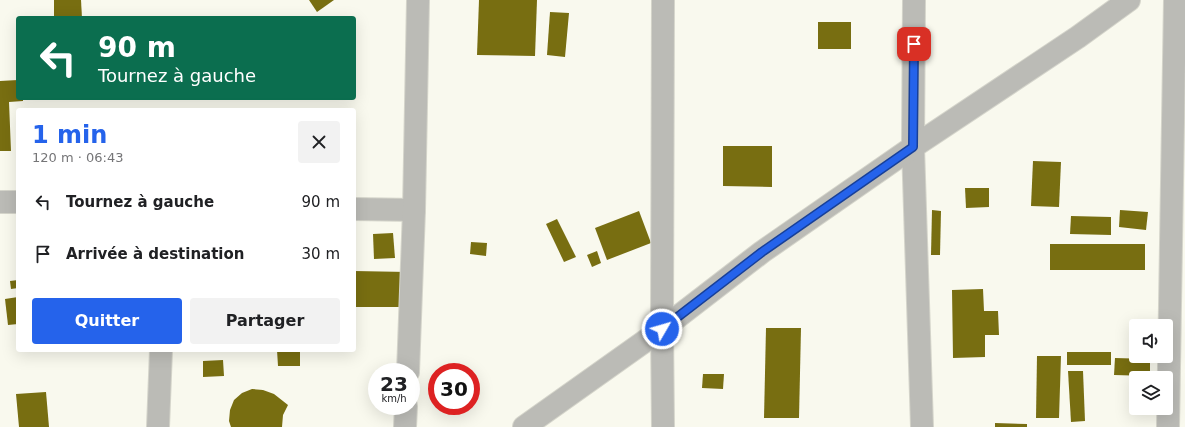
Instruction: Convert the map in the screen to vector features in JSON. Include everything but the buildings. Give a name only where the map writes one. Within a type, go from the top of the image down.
[{"type":"street","points":[[408,363],[414,210],[418,0]]},
{"type":"street","points":[[663,0],[663,427]]},
{"type":"street","points":[[914,0],[913,147],[922,427]]},
{"type":"street","points":[[524,427],[662,329],[762,252],[913,147],[1078,37],[1129,0]]},
{"type":"street","points":[[1168,427],[1174,0]]},
{"type":"street","points":[[0,202],[16,202]]},
{"type":"street","points":[[356,209],[414,210]]},
{"type":"street","points":[[158,427],[161,352]]},
{"type":"street","points":[[405,427],[406,415]]},
{"type":"route","points":[[662,329],[762,252],[913,147],[914,44]]}]
